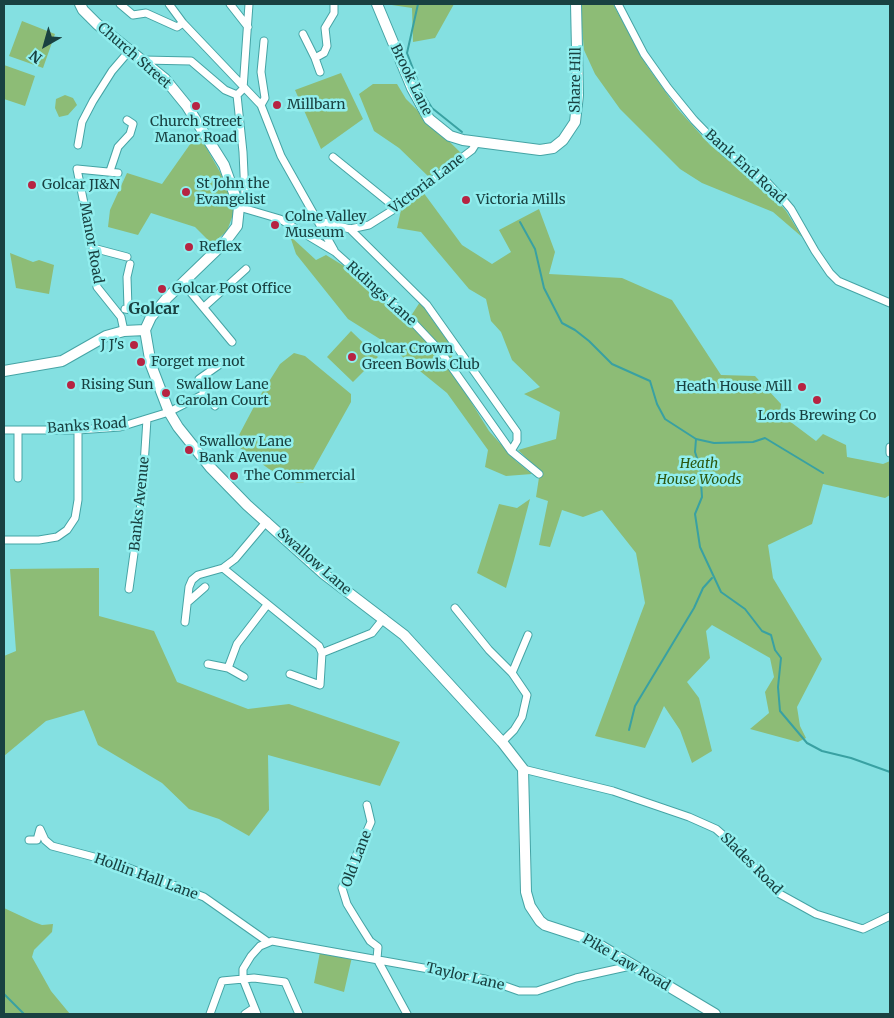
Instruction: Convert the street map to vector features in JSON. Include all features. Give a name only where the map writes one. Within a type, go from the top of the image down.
[{"type":"street","name":"Church Street","points":[[80,4],[83,10],[165,79],[187,106],[224,165],[239,207]]},
{"type":"street","points":[[120,4],[133,15],[146,12],[177,26],[183,23]]},
{"type":"street","points":[[169,4],[183,23],[243,89],[261,105],[281,156],[335,252]]},
{"type":"street","points":[[230,4],[248,28]]},
{"type":"street","points":[[237,95],[243,89],[249,4]]},
{"type":"street","points":[[315,58],[324,53],[327,46],[325,28],[334,13],[334,4]]},
{"type":"street","name":"Brook Lane","points":[[377,4],[412,88],[429,118],[450,136],[463,140]]},
{"type":"street","name":"Share Hill","points":[[463,140],[540,150],[553,148],[564,140],[575,122],[577,113],[576,4]]},
{"type":"street","name":"Bank End Road","points":[[619,5],[644,54],[694,120],[726,153],[766,182],[780,196],[791,209],[830,273],[838,281],[890,303]]},
{"type":"street","points":[[303,34],[320,72]]},
{"type":"street","points":[[261,105],[264,98],[260,72],[264,41]]},
{"type":"street","points":[[78,145],[82,122],[112,71],[130,50]]},
{"type":"street","points":[[142,60],[191,62],[225,90],[237,95]]},
{"type":"street","points":[[4,371],[62,361],[106,336],[124,331],[145,330],[151,317],[183,282],[226,242],[237,226],[239,207],[245,195],[237,95]]},
{"type":"street","points":[[118,173],[110,171],[118,147],[130,134],[133,124],[127,120]]},
{"type":"street","name":"Victoria Lane","points":[[316,220],[350,228],[369,225],[396,208],[472,150],[477,142]]},
{"type":"street","points":[[333,157],[396,208]]},
{"type":"street","name":"Manor Road","points":[[110,171],[77,169],[93,248],[97,287],[117,310],[124,331]]},
{"type":"street","points":[[239,207],[280,219],[335,252]]},
{"type":"street","points":[[350,228],[427,305],[517,432],[517,441],[511,451]]},
{"type":"street","points":[[93,248],[128,261],[128,308]]},
{"type":"street","name":"Ridings Lane","points":[[335,252],[410,319],[441,352],[511,451],[539,474]]},
{"type":"street","points":[[204,307],[246,269]]},
{"type":"street","points":[[183,282],[232,342]]},
{"type":"street","points":[[117,310],[128,308],[146,312]]},
{"type":"street","name":"Swallow Lane","points":[[145,330],[151,365],[169,412],[210,467],[324,574],[384,618],[435,667],[502,742],[523,769]]},
{"type":"street","points":[[215,406],[204,394],[199,379],[219,365]]},
{"type":"street","name":"Banks Road","points":[[4,430],[78,430],[120,426],[169,412],[204,394]]},
{"type":"street","name":"Banks Avenue","points":[[129,589],[142,496],[147,419]]},
{"type":"street","points":[[18,430],[18,478]]},
{"type":"street","points":[[4,540],[39,540],[57,537],[67,530],[75,518],[78,500],[78,430]]},
{"type":"street","points":[[890,447],[890,453]]},
{"type":"street","points":[[185,622],[189,601],[189,587],[192,580],[198,575],[223,568],[235,559],[267,522]]},
{"type":"street","points":[[223,568],[319,646],[322,653],[320,685],[290,674]]},
{"type":"street","points":[[189,601],[206,587]]},
{"type":"street","points":[[228,668],[237,644],[267,605]]},
{"type":"street","points":[[455,608],[489,650],[512,673],[526,696],[522,717],[514,730],[502,742]]},
{"type":"street","points":[[322,653],[372,633],[384,618]]},
{"type":"street","points":[[512,673],[528,635]]},
{"type":"street","points":[[208,664],[228,668],[244,677]]},
{"type":"street","name":"Slades Road","points":[[523,769],[613,791],[689,817],[716,829],[732,843],[778,893],[816,914],[863,929],[890,916]]},
{"type":"street","name":"Pike Law Road","points":[[523,769],[526,892],[530,906],[545,925],[591,940],[716,1014]]},
{"type":"street","name":"Old Lane","points":[[367,805],[371,822],[342,888],[358,922],[370,942],[378,948],[377,959],[407,1014]]},
{"type":"street","name":"Hollin Hall Lane","points":[[29,840],[37,840],[40,829],[45,840],[52,846],[113,862],[204,897],[268,942]]},
{"type":"street","name":"Taylor Lane","points":[[268,942],[272,941],[485,979],[519,991],[537,991],[576,978],[636,965]]},
{"type":"street","points":[[245,1014],[255,1011],[243,979],[244,970],[250,956],[260,946],[268,942]]},
{"type":"street","points":[[210,1014],[222,981],[266,978],[284,982],[299,1014]]},
{"type":"green space","points":[[385,4],[454,4],[435,38],[413,42],[412,8]]},
{"type":"green space","points":[[580,4],[613,4],[647,66],[677,108],[710,145],[772,195],[786,211],[802,237],[773,212],[702,183],[680,169],[620,109],[595,74],[584,50]]},
{"type":"green space","points":[[22,21],[55,34],[43,68],[9,56]]},
{"type":"green space","points":[[4,65],[35,76],[25,106],[4,99]]},
{"type":"green space","points":[[341,73],[363,119],[321,149],[295,90]]},
{"type":"green space","points":[[373,84],[397,84],[406,99],[462,154],[430,178],[399,148],[374,131],[359,94]]},
{"type":"green space","points":[[65,95],[73,98],[77,105],[68,115],[59,117],[55,108],[56,99]]},
{"type":"green space","points":[[198,133],[220,172],[232,199],[234,212],[227,231],[212,244],[195,227],[151,213],[138,235],[108,227],[110,210],[127,173],[162,184]]},
{"type":"green space","name":"Heath House Woods","points":[[423,192],[462,245],[492,264],[511,252],[499,230],[539,209],[555,252],[549,274],[622,278],[672,300],[721,375],[755,376],[781,404],[780,414],[816,441],[823,434],[846,445],[847,457],[883,464],[890,461],[890,495],[885,498],[823,484],[812,524],[768,545],[773,578],[822,659],[797,707],[800,726],[806,738],[798,742],[750,729],[769,713],[765,692],[774,677],[770,658],[712,625],[706,631],[710,658],[687,682],[699,698],[712,751],[692,763],[680,730],[664,706],[645,748],[595,736],[645,603],[636,553],[602,510],[583,517],[562,510],[550,547],[539,545],[548,501],[536,497],[540,471],[518,450],[556,439],[560,412],[524,394],[540,387],[512,360],[501,332],[491,321],[486,299],[469,289],[421,232],[397,228],[401,210]]},
{"type":"green space","points":[[290,236],[316,260],[326,255],[344,266],[407,322],[420,302],[454,350],[449,366],[489,431],[516,461],[532,474],[506,476],[485,467],[488,450],[447,393],[383,341],[348,319],[296,254]]},
{"type":"green space","points":[[10,253],[33,262],[39,260],[54,265],[49,294],[16,288]]},
{"type":"green space","name":"Golcar Crown Green Bowls Club","points":[[351,331],[378,357],[353,382],[327,357]]},
{"type":"green space","points":[[294,353],[305,356],[351,394],[351,402],[308,479],[303,483],[297,483],[269,469],[240,448],[239,435],[258,399],[280,364]]},
{"type":"green space","points":[[530,499],[506,588],[477,573],[499,504],[517,508]]},
{"type":"green space","points":[[99,568],[99,616],[154,631],[177,682],[248,709],[289,704],[400,742],[380,786],[268,755],[269,810],[249,836],[219,819],[189,809],[162,783],[98,745],[84,710],[46,721],[4,756],[4,656],[16,651],[10,569]]},
{"type":"green space","points":[[4,908],[42,925],[53,924],[52,932],[34,950],[32,957],[51,991],[70,1014],[4,1014]]},
{"type":"green space","points":[[320,952],[352,957],[344,992],[314,983]]},
{"type":"waterway","points":[[418,4],[407,53],[422,92],[432,108],[462,132]]},
{"type":"waterway","points":[[520,222],[535,249],[544,288],[562,323],[589,341],[612,364],[650,381],[657,404],[665,419],[696,439],[695,452],[700,467],[702,497],[695,514],[700,547],[721,592],[745,609],[762,631],[771,635],[775,650],[781,658],[778,687],[780,711],[807,743],[822,751],[851,758],[890,772]]},
{"type":"waterway","points":[[696,439],[714,443],[753,442],[765,438],[823,473]]},
{"type":"waterway","points":[[629,730],[635,706],[694,608],[703,588],[712,578]]},
{"type":"waterway","points":[[4,994],[24,1014]]},
{"type":"place","name":"Millbarn","points":[[277,105]]},
{"type":"place","name":"Church Street Manor Road","points":[[196,106]]},
{"type":"place","name":"Golcar JI&N","points":[[32,185]]},
{"type":"place","name":"St John the Evangelist","points":[[186,192]]},
{"type":"place","name":"Victoria Mills","points":[[466,200]]},
{"type":"place","name":"Colne Valley Museum","points":[[275,225]]},
{"type":"place","name":"Reflex","points":[[189,247]]},
{"type":"place","name":"Golcar Post Office","points":[[162,289]]},
{"type":"place","name":"J J's","points":[[134,345]]},
{"type":"place","name":"Golcar Crown Green Bowls Club","points":[[352,357]]},
{"type":"place","name":"Forget me not","points":[[141,362]]},
{"type":"place","name":"Rising Sun","points":[[71,385]]},
{"type":"place","name":"Heath House Mill","points":[[802,387]]},
{"type":"place","name":"Swallow Lane Carolan Court","points":[[166,393]]},
{"type":"place","name":"Lords Brewing Co","points":[[817,400]]},
{"type":"place","name":"Swallow Lane Bank Avenue","points":[[189,450]]},
{"type":"place","name":"The Commercial","points":[[234,476]]},
{"type":"district","name":"Golcar","points":[[154,309]]}]
